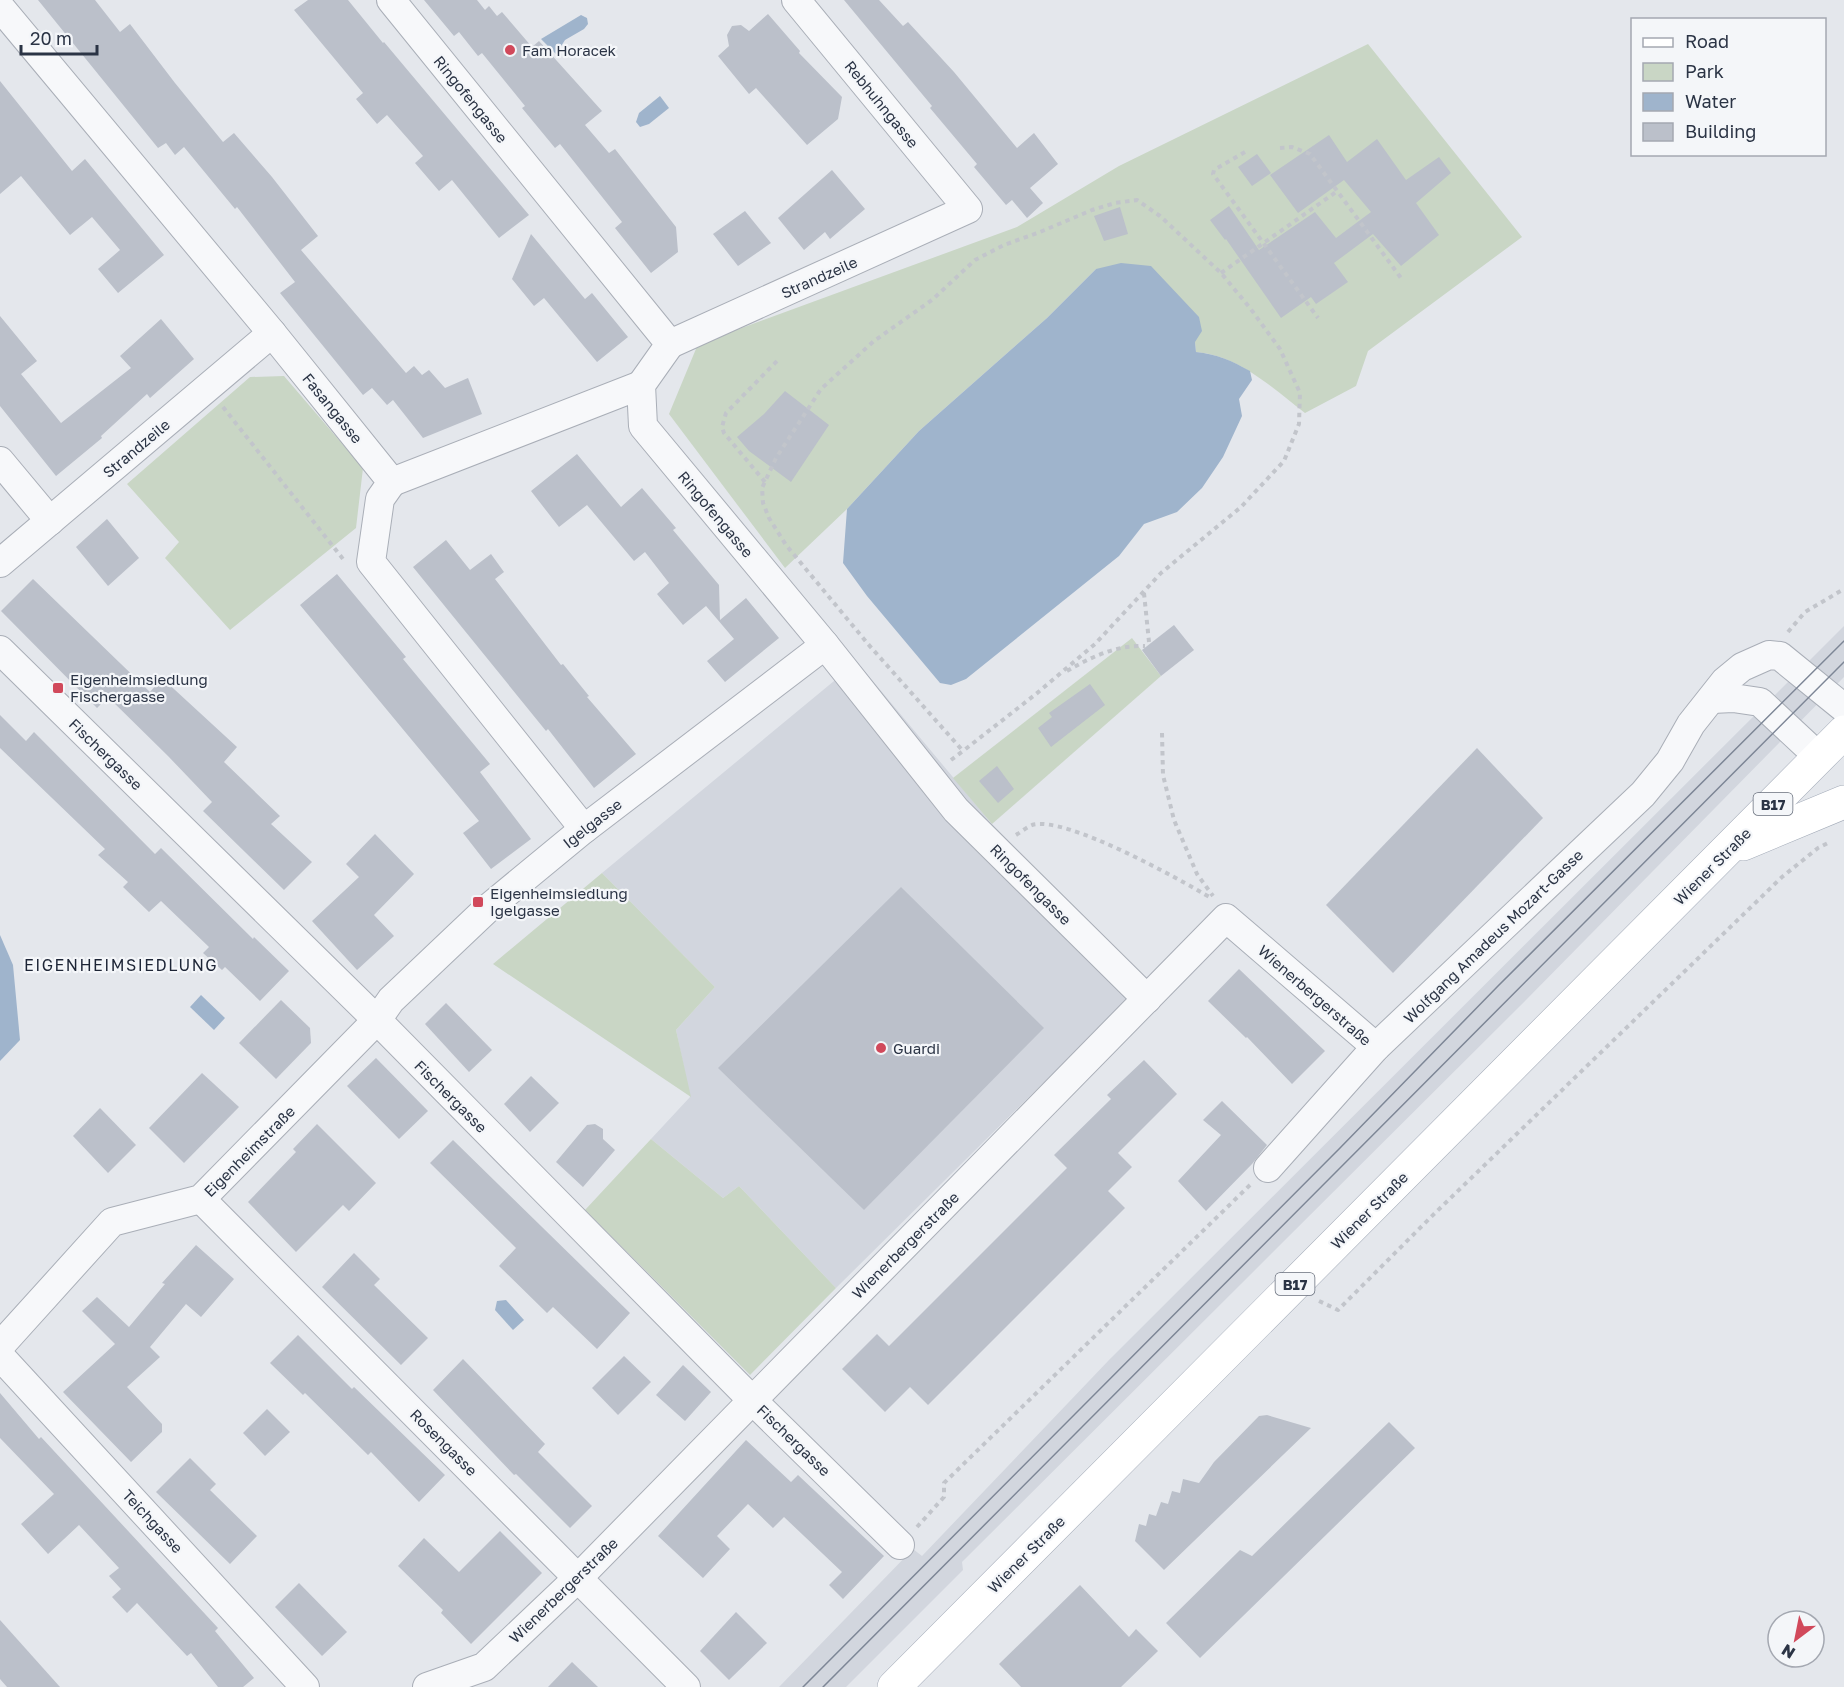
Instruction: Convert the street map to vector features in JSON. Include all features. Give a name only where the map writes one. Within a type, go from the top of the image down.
[{"type":"main road","name":"Wiener Straße","points":[[894,1687],[1844,732]]},
{"type":"main road","points":[[1728,851],[1844,802]]},
{"type":"street","name":"Ringofengasse","points":[[391,0],[670,344]]},
{"type":"street","name":"Rebhuhngasse","points":[[796,0],[968,209]]},
{"type":"street","name":"Fasangasse","points":[[0,7],[272,333],[392,482]]},
{"type":"street","name":"Strandzeile","points":[[670,344],[968,209]]},
{"type":"street","name":"Strandzeile","points":[[0,562],[272,333]]},
{"type":"street","points":[[584,829],[370,562],[380,499],[392,482],[641,385],[670,344]]},
{"type":"street","name":"Ringofengasse","points":[[641,385],[643,426],[825,645],[956,810],[1147,999]]},
{"type":"street","points":[[0,461],[50,521]]},
{"type":"street","name":"Igelgasse","points":[[377,1020],[391,1000],[487,909],[584,829],[825,645]]},
{"type":"street","name":"Fischergasse","points":[[0,650],[377,1020],[752,1400],[900,1545]]},
{"type":"street","points":[[1768,655],[1780,656],[1844,708]]},
{"type":"street","name":"Wolfgang Amadeus Mozart-Gasse","points":[[1268,1168],[1376,1047],[1643,794],[1670,761],[1691,724],[1725,681],[1743,667],[1768,655]]},
{"type":"street","points":[[1712,699],[1733,698],[1760,702],[1819,758]]},
{"type":"street","name":"Wienerbergerstraße","points":[[427,1687],[484,1667],[579,1577],[1226,918],[1376,1047]]},
{"type":"street","name":"Eigenheimstraße","points":[[0,1346],[112,1222],[201,1199],[377,1020]]},
{"type":"street","name":"Rosengasse","points":[[201,1199],[686,1687]]},
{"type":"street","name":"Teichgasse","points":[[0,1356],[305,1687]]},
{"type":"path","points":[[1280,148],[1292,147],[1310,154],[1401,278]]},
{"type":"path","points":[[1245,152],[1214,170],[1213,174],[1318,318]]},
{"type":"path","points":[[1221,273],[1336,192]]},
{"type":"path","points":[[943,766],[963,751],[1058,676],[1095,644],[1161,573],[1226,521],[1284,461],[1299,424],[1300,393],[1280,349],[1221,273],[1160,216],[1137,200],[1115,203],[1092,210],[1004,245],[975,260],[932,300],[874,341],[821,389],[776,458],[762,488],[763,503],[769,518],[786,545],[868,644],[963,751]]},
{"type":"path","points":[[765,482],[724,433],[722,427],[726,413],[777,361]]},
{"type":"path","points":[[218,401],[350,567]]},
{"type":"path","points":[[1768,655],[1805,612],[1844,589]]},
{"type":"path","points":[[1143,592],[1149,642]]},
{"type":"path","points":[[1058,676],[1088,658],[1128,645],[1145,646]]},
{"type":"path","points":[[1007,840],[1032,825],[1053,825],[1078,832],[1173,876],[1217,901],[1197,874],[1174,820],[1163,775],[1162,733]]},
{"type":"path","points":[[1291,1288],[1338,1310],[1782,877],[1818,848],[1835,839]]},
{"type":"path","points":[[900,1545],[944,1497],[944,1483],[1268,1168]]},
{"type":"shaded area","points":[[1844,626],[1844,677],[1520,1006],[962,1562],[963,1570],[846,1687],[779,1687],[913,1549],[922,1556],[1109,1360]]},
{"type":"shaded area","points":[[857,662],[992,824],[1147,980],[836,1288],[739,1186],[723,1198],[651,1139],[690,1097],[676,1030],[715,987],[602,873]]},
{"type":"green space","points":[[1368,44],[1522,237],[1368,351],[1356,386],[1305,413],[1241,366],[1212,355],[1196,352],[1195,342],[1096,269],[1047,318],[919,431],[847,509],[785,568],[669,414],[698,344],[1017,227],[1119,166]]},
{"type":"green space","points":[[284,376],[363,468],[356,528],[230,630],[165,558],[179,542],[127,484],[250,377]]},
{"type":"green space","points":[[1132,638],[1161,676],[992,824],[953,778]]},
{"type":"green space","points":[[602,873],[715,987],[676,1030],[691,1097],[493,964]]},
{"type":"green space","points":[[651,1139],[723,1198],[739,1186],[836,1288],[750,1375],[585,1210]]},
{"type":"water","points":[[581,15],[587,18],[588,24],[584,29],[565,40],[556,54],[541,39]]},
{"type":"water","points":[[660,96],[669,108],[649,124],[640,127],[636,122],[639,113]]},
{"type":"water","points":[[1121,263],[1151,266],[1199,317],[1202,331],[1195,342],[1196,352],[1224,358],[1250,371],[1252,380],[1239,399],[1242,416],[1223,457],[1202,488],[1177,512],[1144,524],[1119,556],[966,679],[951,685],[940,683],[867,596],[843,563],[847,509],[919,431],[1047,318],[1096,269]]},
{"type":"water","points":[[0,935],[13,965],[20,1040],[0,1061]]},
{"type":"water","points":[[201,995],[225,1018],[214,1030],[190,1007]]},
{"type":"water","points":[[506,1300],[524,1320],[513,1330],[495,1310],[497,1301]]},
{"type":"building","points":[[38,0],[95,0],[120,32],[130,24],[223,142],[234,133],[272,177],[318,236],[301,250],[406,373],[414,366],[422,375],[429,370],[445,388],[468,378],[482,414],[423,438],[393,400],[387,405],[372,388],[363,395],[280,293],[295,282],[237,207],[235,209],[184,147],[175,155],[166,143],[158,148]]},
{"type":"building","points":[[308,0],[348,0],[529,215],[499,238],[452,180],[439,191],[415,163],[423,156],[387,115],[377,124],[356,99],[363,93],[294,10]]},
{"type":"building","points":[[424,0],[477,0],[485,10],[489,6],[497,16],[502,12],[532,47],[539,41],[602,111],[585,125],[609,153],[615,149],[676,227],[678,252],[651,273],[615,228],[622,222],[560,144],[555,148],[522,108],[525,106],[482,53],[478,56],[459,32],[454,36]]},
{"type":"building","points":[[844,0],[879,0],[903,26],[908,22],[954,72],[1017,148],[1034,133],[1058,164],[1030,188],[1043,203],[1027,218],[1012,200],[1006,205],[974,167],[977,164],[930,108],[932,106]]},
{"type":"building","points":[[768,14],[800,51],[799,53],[842,97],[838,119],[807,145],[756,88],[749,94],[718,56],[729,46],[727,35],[732,26],[741,25],[749,31]]},
{"type":"building","points":[[0,81],[72,171],[85,159],[164,255],[118,293],[98,269],[120,250],[92,217],[70,235],[21,176],[0,194]]},
{"type":"building","points":[[1329,135],[1347,162],[1377,139],[1406,180],[1439,157],[1451,173],[1416,203],[1439,235],[1401,266],[1373,234],[1334,263],[1348,282],[1316,304],[1311,297],[1281,318],[1226,239],[1210,220],[1229,206],[1259,250],[1315,212],[1336,238],[1371,212],[1344,180],[1298,213],[1270,175]]},
{"type":"building","points":[[1257,154],[1271,173],[1252,186],[1238,167]]},
{"type":"building","points":[[832,170],[865,209],[830,239],[825,232],[804,250],[778,218]]},
{"type":"building","points":[[1120,207],[1128,234],[1104,241],[1094,216]]},
{"type":"building","points":[[745,211],[771,243],[738,266],[713,234]]},
{"type":"building","points":[[531,234],[585,299],[592,293],[628,337],[597,362],[544,298],[534,306],[512,279]]},
{"type":"building","points":[[0,316],[37,361],[21,374],[61,423],[131,368],[120,356],[161,319],[194,359],[150,398],[147,394],[101,436],[102,438],[56,476],[0,406]]},
{"type":"building","points":[[785,391],[829,425],[791,482],[749,451],[737,437],[764,414]]},
{"type":"building","points":[[577,454],[621,507],[642,488],[676,528],[673,530],[719,585],[720,620],[746,598],[779,638],[725,682],[707,661],[734,639],[706,606],[683,625],[657,594],[669,583],[645,552],[634,561],[587,505],[559,527],[531,491]]},
{"type":"building","points":[[107,519],[139,558],[108,586],[76,547]]},
{"type":"building","points":[[446,540],[470,570],[491,554],[504,572],[495,579],[561,665],[563,664],[589,696],[587,697],[636,754],[594,788],[413,567]]},
{"type":"building","points":[[337,574],[406,657],[403,659],[490,764],[480,772],[531,839],[491,869],[463,833],[479,821],[300,605]]},
{"type":"building","points":[[33,579],[150,692],[162,678],[237,747],[224,762],[280,816],[271,824],[312,862],[284,890],[203,811],[212,802],[168,756],[108,697],[97,708],[1,611]]},
{"type":"building","points":[[1174,625],[1194,650],[1161,676],[1142,650]]},
{"type":"building","points":[[1090,684],[1105,705],[1051,747],[1038,728],[1052,717],[1049,713]]},
{"type":"building","points":[[0,715],[26,741],[34,732],[155,854],[161,848],[253,939],[254,937],[289,971],[260,1001],[225,967],[222,970],[203,953],[209,947],[161,901],[149,912],[123,887],[128,882],[98,855],[105,849],[0,748]]},
{"type":"building","points":[[1477,748],[1543,818],[1393,973],[1326,905]]},
{"type":"building","points":[[997,766],[1014,789],[998,803],[979,781]]},
{"type":"building","points":[[375,834],[414,874],[374,915],[394,936],[357,970],[312,921],[359,877],[346,864]]},
{"type":"building","name":"Guardi","points":[[901,887],[1044,1028],[864,1210],[718,1068]]},
{"type":"building","points":[[1239,969],[1325,1051],[1292,1084],[1247,1037],[1208,1001]]},
{"type":"building","points":[[281,1000],[310,1028],[311,1043],[276,1079],[239,1043]]},
{"type":"building","points":[[446,1003],[492,1050],[469,1072],[425,1024]]},
{"type":"building","points":[[376,1058],[428,1111],[399,1139],[347,1086]]},
{"type":"building","points":[[1144,1060],[1177,1094],[1118,1153],[1132,1167],[1108,1191],[1125,1208],[928,1405],[910,1387],[885,1412],[842,1369],[877,1334],[889,1346],[1067,1168],[1054,1155],[1111,1099],[1107,1095]]},
{"type":"building","points":[[202,1073],[239,1107],[184,1163],[149,1128]]},
{"type":"building","points":[[531,1076],[559,1103],[530,1132],[504,1104]]},
{"type":"building","points":[[1222,1101],[1267,1145],[1252,1164],[1206,1211],[1178,1181],[1221,1135],[1203,1120]]},
{"type":"building","points":[[100,1108],[136,1145],[108,1173],[73,1136]]},
{"type":"building","points":[[317,1124],[376,1183],[349,1211],[343,1205],[296,1252],[248,1202],[296,1152],[293,1149]]},
{"type":"building","points":[[595,1124],[603,1129],[603,1139],[615,1150],[583,1187],[556,1162],[587,1125]]},
{"type":"building","points":[[453,1140],[630,1313],[597,1349],[553,1307],[547,1313],[499,1266],[516,1248],[430,1163]]},
{"type":"building","points":[[196,1245],[234,1279],[201,1317],[186,1304],[150,1347],[160,1357],[127,1387],[162,1424],[162,1432],[131,1462],[63,1392],[115,1344],[82,1311],[97,1297],[129,1327],[165,1284],[162,1283]]},
{"type":"building","points":[[354,1253],[380,1279],[374,1285],[428,1338],[401,1365],[322,1287]]},
{"type":"building","points":[[298,1335],[352,1389],[354,1387],[445,1475],[419,1502],[371,1452],[368,1455],[305,1393],[303,1395],[270,1363]]},
{"type":"building","points":[[624,1356],[651,1382],[618,1415],[592,1388]]},
{"type":"building","points":[[463,1359],[545,1444],[538,1452],[592,1506],[570,1528],[516,1474],[514,1475],[433,1390]]},
{"type":"building","points":[[683,1365],[711,1392],[685,1421],[656,1395]]},
{"type":"building","points":[[0,1393],[39,1439],[41,1437],[218,1628],[215,1631],[254,1678],[243,1687],[218,1687],[191,1653],[187,1656],[137,1603],[127,1613],[112,1597],[121,1589],[109,1576],[119,1568],[79,1525],[48,1554],[21,1524],[54,1494],[0,1438]]},
{"type":"building","points":[[267,1409],[290,1432],[265,1456],[243,1433]]},
{"type":"building","points":[[1267,1415],[1311,1428],[1164,1570],[1135,1541],[1139,1524],[1146,1526],[1149,1514],[1156,1516],[1161,1502],[1168,1504],[1172,1491],[1180,1493],[1183,1479],[1199,1483],[1214,1462],[1259,1416]]},
{"type":"building","points":[[1389,1422],[1415,1448],[1200,1658],[1166,1623],[1240,1550],[1252,1556]]},
{"type":"building","points":[[746,1440],[791,1482],[798,1475],[884,1556],[843,1599],[829,1585],[842,1572],[784,1517],[773,1528],[748,1504],[717,1536],[730,1549],[703,1578],[658,1536]]},
{"type":"building","points":[[190,1458],[216,1484],[210,1490],[257,1536],[230,1564],[156,1492]]},
{"type":"building","points":[[500,1531],[542,1573],[471,1644],[441,1613],[443,1610],[398,1566],[424,1538],[459,1572]]},
{"type":"building","points":[[299,1583],[347,1632],[322,1656],[275,1607]]},
{"type":"building","points":[[1080,1585],[1129,1637],[1136,1629],[1158,1651],[1121,1687],[1021,1687],[999,1664]]},
{"type":"building","points":[[736,1612],[767,1643],[729,1680],[700,1651]]},
{"type":"building","points":[[0,1620],[60,1687],[7,1687],[0,1679]]},
{"type":"building","points":[[572,1662],[598,1687],[548,1687]]},
{"type":"tram line","points":[[803,1687],[1340,1148],[1498,986],[1844,641]]},
{"type":"tram line","points":[[823,1687],[1844,662]]},
{"type":"place","name":"Fam Horacek","points":[[510,50]]},
{"type":"place","name":"Eigenheimsiedlung Fischergasse","points":[[58,688]]},
{"type":"place","name":"Eigenheimsiedlung Igelgasse","points":[[478,902]]},
{"type":"place","name":"Guardi","points":[[881,1048]]},
{"type":"district","name":"EIGENHEIMSIEDLUNG","points":[[121,965]]}]
